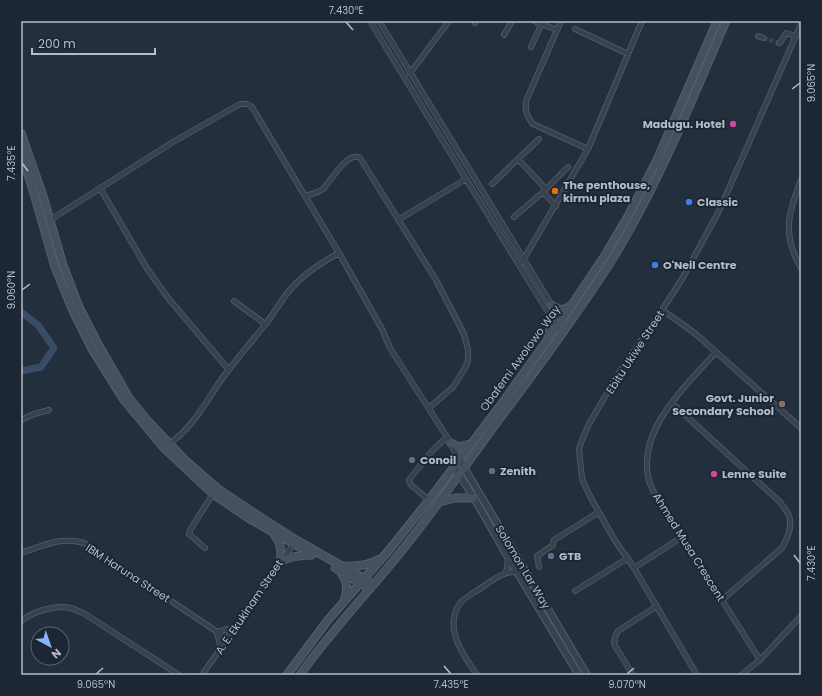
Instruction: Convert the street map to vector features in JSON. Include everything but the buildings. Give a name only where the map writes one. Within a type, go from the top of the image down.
[{"type":"main road","name":"Obafemi Awolowo Way","points":[[287,675],[319,632],[384,557],[429,500],[458,459],[503,402],[572,304],[616,237],[649,177],[717,21]]},
{"type":"main road","name":"Obafemi Awolowo Way","points":[[300,675],[329,636],[405,547],[439,502],[609,265],[649,193],[677,135],[726,21]]},
{"type":"main road","points":[[21,133],[50,220],[63,265],[79,307],[124,400],[164,447],[213,494],[250,519],[295,542],[372,586]]},
{"type":"main road","points":[[21,152],[36,197],[55,267],[73,311],[86,336],[119,387],[146,419],[187,462],[218,488],[312,555],[340,568],[366,564],[384,557]]},
{"type":"main road","points":[[551,305],[561,310],[572,304]]},
{"type":"main road","points":[[542,347],[551,326],[552,316]]},
{"type":"main road","points":[[449,440],[459,447],[471,444]]},
{"type":"main road","points":[[439,502],[455,498],[474,498]]},
{"type":"main road","points":[[271,531],[280,544],[282,551],[280,562]]},
{"type":"main road","points":[[280,562],[293,556],[312,555]]},
{"type":"main road","points":[[340,568],[347,586],[347,593],[344,602]]},
{"type":"street","points":[[370,21],[466,180],[552,316],[559,323]]},
{"type":"street","points":[[379,21],[551,305],[563,330]]},
{"type":"street","points":[[410,73],[449,21]]},
{"type":"street","points":[[504,35],[512,21]]},
{"type":"street","points":[[534,21],[543,23],[557,30]]},
{"type":"street","points":[[561,21],[526,101],[525,108],[528,118],[533,124],[588,149]]},
{"type":"street","points":[[520,265],[556,206],[588,149],[642,21]]},
{"type":"street","points":[[530,47],[543,23]]},
{"type":"street","name":"Ebitu Ukiwe Street","points":[[697,675],[657,606],[628,558],[614,539],[599,512],[582,479],[580,449],[589,424],[617,376],[682,279],[719,211],[800,27]]},
{"type":"street","points":[[575,29],[628,54]]},
{"type":"street","points":[[779,43],[786,33],[795,36]]},
{"type":"street","points":[[50,220],[173,142],[243,104],[252,107],[339,253],[382,329],[390,348],[449,440],[458,459]]},
{"type":"street","points":[[492,184],[539,139]]},
{"type":"street","points":[[305,196],[319,192],[344,163],[355,156],[358,156],[436,280],[464,334],[468,350],[468,360],[453,387],[428,408]]},
{"type":"street","points":[[518,159],[556,206]]},
{"type":"street","points":[[514,217],[544,191],[568,167]]},
{"type":"street","points":[[398,220],[466,180]]},
{"type":"street","points":[[801,180],[790,216],[788,236],[794,257],[801,268]]},
{"type":"street","points":[[100,188],[148,270],[168,298],[229,370]]},
{"type":"street","points":[[169,444],[179,437],[193,421],[229,370],[289,292],[306,274],[321,263],[339,253]]},
{"type":"street","points":[[234,301],[265,324]]},
{"type":"street","points":[[662,310],[686,326],[801,428]]},
{"type":"street","name":"Ahmed Musa Crescent","points":[[716,352],[672,403],[658,422],[652,436],[647,463],[647,474],[656,496],[760,660]]},
{"type":"street","points":[[672,403],[780,502],[789,517],[790,527],[788,538],[782,548],[722,600]]},
{"type":"street","points":[[21,420],[34,414],[49,410]]},
{"type":"street","points":[[429,500],[411,485],[409,480],[432,451],[449,440]]},
{"type":"street","name":"Solomon Lar Way","points":[[458,459],[587,675]]},
{"type":"street","name":"Solomon Lar Way","points":[[454,466],[579,675]]},
{"type":"street","points":[[205,548],[189,534],[190,530],[213,494]]},
{"type":"street","points":[[539,567],[536,556],[553,544],[554,540],[599,512]]},
{"type":"street","points":[[634,568],[682,537]]},
{"type":"street","name":"IBM Haruna Street","points":[[21,553],[61,540],[73,540],[84,543],[228,639]]},
{"type":"street","name":"A. E. Ekukinam Street","points":[[202,675],[295,542]]},
{"type":"street","points":[[505,573],[507,569],[508,557]]},
{"type":"street","points":[[575,591],[628,558]]},
{"type":"street","points":[[476,675],[461,652],[454,635],[457,609],[462,601],[505,573],[516,572]]},
{"type":"street","points":[[633,675],[614,644],[615,637],[618,631],[657,606]]},
{"type":"street","points":[[21,621],[37,611],[69,607],[85,614],[179,675]]},
{"type":"street","points":[[742,675],[760,660],[801,616]]},
{"type":"street","points":[[221,649],[218,632],[236,627]]},
{"type":"waterway","points":[[21,312],[38,325],[54,348],[41,367],[21,371]]},
{"type":"tunnel","points":[[763,38],[779,43]]},
{"type":"place","name":"Madugu. Hotel","points":[[733,124]]},
{"type":"place","name":"The penthouse, kirmu plaza","points":[[555,191]]},
{"type":"place","name":"Classic","points":[[689,202]]},
{"type":"place","name":"O'Neil Centre","points":[[655,265]]},
{"type":"place","name":"Govt. Junior Secondary School","points":[[782,404]]},
{"type":"place","name":"Conoil","points":[[412,460]]},
{"type":"place","name":"Zenith","points":[[492,471]]},
{"type":"place","name":"Lenne Suite","points":[[714,474]]},
{"type":"place","name":"GTB","points":[[551,556]]}]
